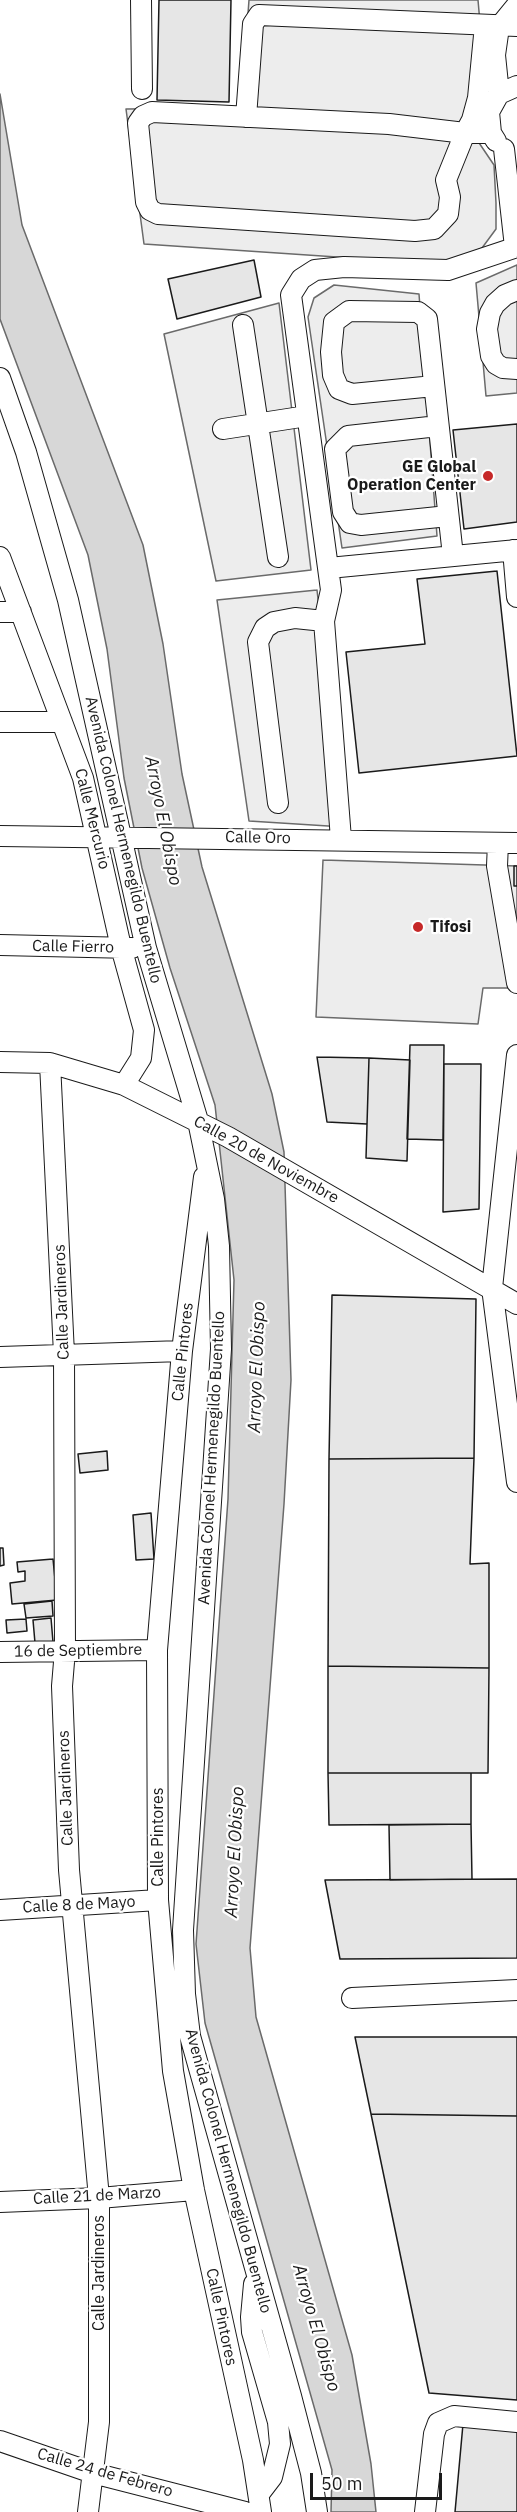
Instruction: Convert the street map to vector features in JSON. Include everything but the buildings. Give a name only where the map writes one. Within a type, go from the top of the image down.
[{"type":"street","points":[[141,0],[142,89]]},
{"type":"street","points":[[341,839],[324,621],[331,590],[329,568],[290,305],[291,295],[302,279],[315,270],[344,267],[448,270],[516,247],[511,151],[491,133],[465,133],[389,124],[152,112],[140,118],[138,123],[145,192],[150,210],[158,214],[425,231],[440,225],[448,214],[450,197],[446,180],[465,133],[472,120],[500,26],[517,4]]},
{"type":"street","points":[[246,117],[253,24],[259,15],[500,26]]},
{"type":"street","points":[[491,133],[489,112],[508,90],[495,54],[500,26]]},
{"type":"street","points":[[517,290],[505,295],[495,304],[490,313],[488,329],[491,356],[496,364],[503,368],[517,369]]},
{"type":"street","points":[[434,386],[352,394],[339,389],[333,375],[331,352],[334,322],[349,311],[423,314],[428,323],[453,556]]},
{"type":"street","points":[[243,325],[278,557]]},
{"type":"street","name":"Avenida Colonel Hermenegildo Buentello","points":[[0,378],[26,452],[68,600],[105,772],[126,839],[146,948],[207,1155],[219,1246],[221,1349],[183,1930],[185,1994],[190,2036],[255,2277],[291,2396],[311,2474],[316,2512]]},
{"type":"street","points":[[223,429],[308,416]]},
{"type":"street","points":[[438,426],[348,436],[338,442],[335,449],[343,512],[350,523],[362,525],[448,516]]},
{"type":"street","points":[[329,568],[515,550],[517,597]]},
{"type":"street","name":"Calle Mercurio","points":[[0,557],[83,778],[121,947],[144,1030],[141,1058],[124,1085]]},
{"type":"street","points":[[0,612],[21,612]]},
{"type":"street","points":[[278,803],[258,642],[265,628],[274,622],[295,618],[324,621]]},
{"type":"street","points":[[0,722],[62,722]]},
{"type":"street","points":[[83,778],[105,772]]},
{"type":"street","name":"Calle Oro","points":[[0,836],[507,843]]},
{"type":"street","points":[[507,843],[497,866],[517,983]]},
{"type":"street","name":"Calle Fierro","points":[[0,945],[146,948]]},
{"type":"street","points":[[517,1055],[492,1288],[517,1482]]},
{"type":"street","name":"Calle 20 de Noviembre","points":[[0,1062],[50,1063],[124,1085],[228,1137],[517,1304]]},
{"type":"street","name":"Calle Jardineros","points":[[50,1063],[64,1354],[65,1650],[62,1686],[69,1870],[99,2198],[99,2422],[88,2512]]},
{"type":"street","name":"Calle Pintores","points":[[207,1155],[182,1352],[157,1650],[158,1900],[173,2071],[194,2190],[260,2503]]},
{"type":"street","points":[[0,1357],[182,1352]]},
{"type":"street","name":"16 de Septiembre","points":[[0,1652],[157,1650]]},
{"type":"street","name":"Calle 8 de Mayo","points":[[0,1910],[158,1900]]},
{"type":"street","points":[[352,1998],[517,1990]]},
{"type":"street","name":"Calle 21 de Marzo","points":[[0,2202],[99,2198],[194,2190]]},
{"type":"street","points":[[255,2277],[252,2332],[278,2422],[280,2444],[272,2477],[260,2503]]},
{"type":"street","points":[[425,2512],[434,2434],[438,2423],[454,2416],[517,2422]]},
{"type":"street","name":"Calle 24 de Febrero","points":[[0,2441],[93,2473],[245,2512]]},
{"type":"shaded area","points":[[249,0],[478,0],[485,80],[471,131],[494,165],[496,203],[496,229],[482,248],[453,262],[411,262],[144,244],[126,109],[241,108]]},
{"type":"shaded area","points":[[517,265],[517,393],[486,396],[476,283]]},
{"type":"shaded area","points":[[334,285],[419,294],[437,536],[342,548],[308,317],[314,298]]},
{"type":"shaded area","points":[[279,303],[311,570],[216,581],[164,334]]},
{"type":"shaded area","points":[[317,590],[344,827],[249,821],[217,600]]},
{"type":"shaded area","name":"Tifosi","points":[[323,860],[517,866],[517,988],[483,988],[478,1024],[316,1017]]},
{"type":"water","name":"Arroyo El Obispo","points":[[0,94],[22,225],[143,545],[163,644],[182,774],[202,867],[272,1094],[284,1152],[291,1380],[284,1504],[250,1948],[256,2017],[352,2355],[371,2464],[376,2512],[331,2512],[332,2470],[205,2023],[196,1944],[228,1499],[234,1280],[215,1105],[170,968],[142,868],[124,778],[107,649],[88,555],[0,319]]},
{"type":"place","name":"GE Global Operation Center","points":[[488,476]]},
{"type":"place","name":"Tifosi","points":[[418,927]]}]
